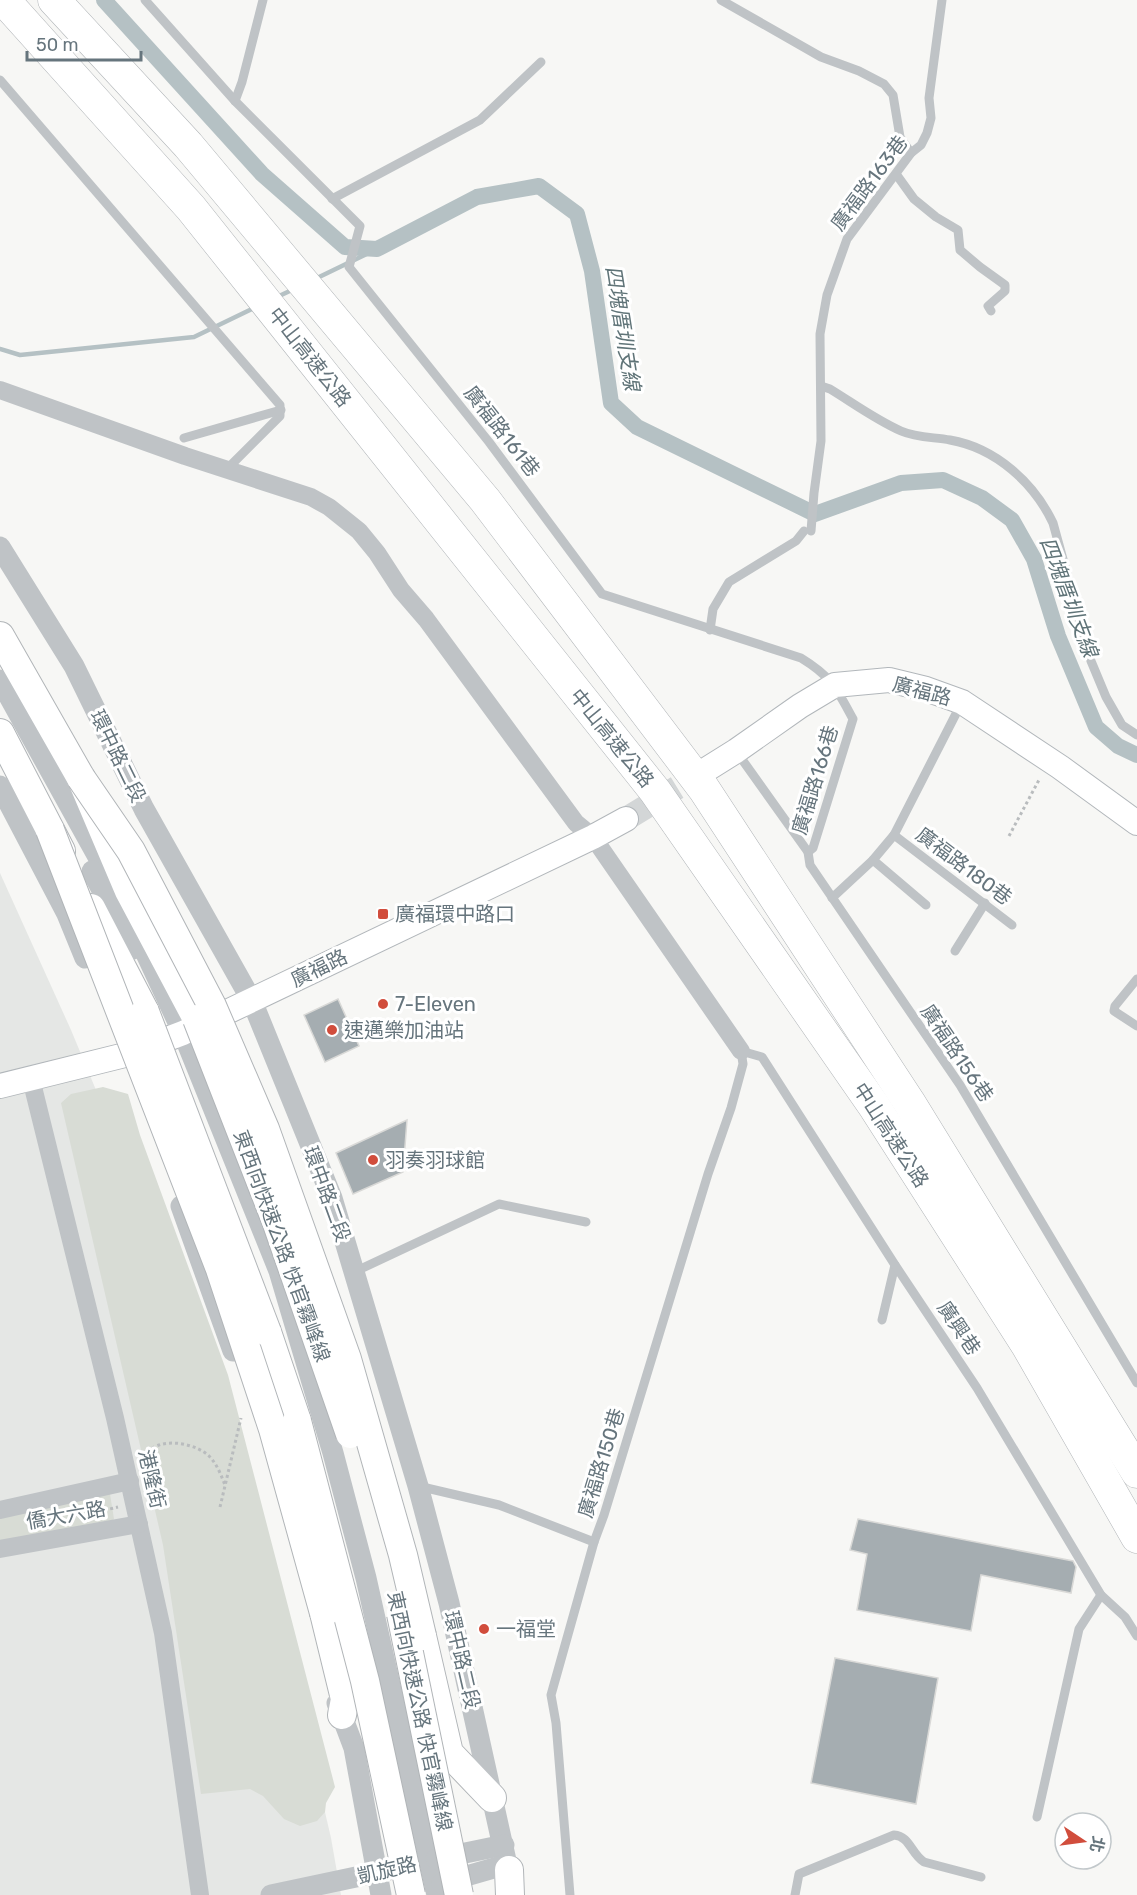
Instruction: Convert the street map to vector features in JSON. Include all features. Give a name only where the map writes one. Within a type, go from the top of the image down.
[{"type":"highway","name":"中山高速公路","points":[[4,0],[191,208],[655,791],[874,1106],[1027,1345],[1137,1537]]},
{"type":"highway","name":"中山高速公路","points":[[54,0],[188,145],[485,500],[704,789],[909,1102],[1137,1472]]},
{"type":"highway","name":"東西向快速公路 快官霧峰線","points":[[0,636],[81,778],[129,891],[197,1019],[276,1221],[352,1440],[403,1622],[433,1892]]},
{"type":"highway","points":[[0,733],[145,1012],[267,1332],[293,1410],[365,1681],[433,1892]]},
{"type":"highway","points":[[81,778],[131,851],[212,1006],[265,1129],[347,1359],[403,1556],[448,1753],[492,1798]]},
{"type":"highway","points":[[50,830],[220,1269],[273,1429],[324,1612],[345,1699],[342,1715]]},
{"type":"main road","name":"廣福路","points":[[696,776],[800,706],[835,686],[889,680],[926,689],[962,702],[1050,760],[1137,823]]},
{"type":"main road","name":"廣福路","points":[[0,1086],[125,1055],[177,1036],[626,819]]},
{"type":"street","points":[[0,390],[226,470],[311,497],[329,507],[359,531],[576,823],[592,837],[741,1051]]},
{"type":"street","name":"環中路二段","points":[[0,547],[74,666],[144,808],[252,1001],[332,1198],[418,1486],[449,1603],[509,1874]]},
{"type":"street","points":[[0,680],[115,887],[177,1036],[263,1260],[319,1437],[358,1576],[394,1740],[423,1862],[433,1892]]},
{"type":"street","points":[[0,702],[128,936],[177,1036]]},
{"type":"street","points":[[0,786],[67,914],[125,1055],[258,1420],[342,1715],[354,1748],[381,1895]]},
{"type":"street","name":"港隆街","points":[[31,1079],[129,1481],[163,1633],[200,1895]]},
{"type":"street","name":"僑大六路","points":[[0,1510],[129,1481]]},
{"type":"street","name":"僑大六路","points":[[0,1549],[139,1524]]},
{"type":"street","name":"凱旋路","points":[[271,1895],[423,1862],[509,1874]]},
{"type":"street","name":"凱旋路","points":[[395,1895],[433,1892],[509,1874]]},
{"type":"lane","name":"廣福路161巷","points":[[145,0],[235,101],[360,226],[349,267],[489,442],[602,594],[801,658],[819,669],[835,686]]},
{"type":"lane","points":[[235,101],[263,0]]},
{"type":"lane","points":[[721,0],[821,57],[859,71],[884,84],[893,95],[900,137],[911,153]]},
{"type":"lane","name":"廣福路163巷","points":[[710,630],[713,609],[729,582],[796,541],[808,531],[821,441],[820,334],[827,295],[847,239],[911,153],[921,145],[927,134],[931,118],[929,98],[942,0]]},
{"type":"lane","points":[[332,199],[480,120],[541,62]]},
{"type":"lane","points":[[0,80],[280,405],[280,416],[226,470]]},
{"type":"lane","points":[[896,174],[914,199],[936,217],[958,230],[960,250],[1005,285],[1005,291],[988,306],[991,311]]},
{"type":"lane","points":[[820,386],[830,388],[902,432],[930,439],[950,440],[975,447],[1003,461],[1044,504],[1053,523],[1091,661],[1106,697],[1122,725],[1137,735]]},
{"type":"lane","points":[[184,438],[281,410]]},
{"type":"lane","name":"廣福路166巷","points":[[808,852],[813,848],[853,719],[835,686]]},
{"type":"lane","name":"廣福路180巷","points":[[832,898],[873,860],[894,835],[962,702]]},
{"type":"lane","name":"廣福路156巷","points":[[736,751],[808,852],[810,865],[960,1085],[1137,1383]]},
{"type":"lane","name":"廣福路180巷","points":[[894,835],[1012,925]]},
{"type":"lane","points":[[873,860],[926,905]]},
{"type":"lane","points":[[955,951],[985,903]]},
{"type":"lane","points":[[1137,979],[1115,1005],[1114,1011],[1137,1026]]},
{"type":"lane","name":"廣興巷","points":[[741,1051],[762,1057],[977,1388],[1101,1595],[1125,1617],[1137,1636]]},
{"type":"lane","name":"廣福路150巷","points":[[570,1895],[556,1723],[551,1695],[594,1542],[612,1492],[743,1064],[741,1051]]},
{"type":"lane","points":[[354,1272],[499,1204],[586,1222]]},
{"type":"lane","points":[[882,1320],[896,1265]]},
{"type":"lane","points":[[418,1486],[499,1505],[594,1542]]},
{"type":"lane","points":[[1037,1817],[1079,1629],[1101,1595]]},
{"type":"lane","points":[[795,1895],[799,1874],[894,1835],[906,1839],[919,1859],[924,1862],[981,1877]]},
{"type":"path","points":[[1009,836],[1050,760]]},
{"type":"path","points":[[220,1507],[241,1418]]},
{"type":"path","points":[[142,1455],[158,1445],[174,1443],[194,1447],[208,1455],[217,1465],[225,1485]]},
{"type":"path","points":[[77,1517],[120,1506]]},
{"type":"path","points":[[33,1519],[66,1520]]},
{"type":"shaded area","points":[[0,873],[106,1114],[295,1683],[331,1838],[341,1895],[0,1895]]},
{"type":"shaded area","points":[[103,1087],[128,1094],[140,1135],[228,1375],[335,1787],[326,1803],[325,1812],[317,1821],[300,1826],[284,1819],[263,1796],[250,1789],[201,1794],[163,1545],[61,1103],[71,1094]]},
{"type":"shaded area","points":[[110,1494],[114,1519],[110,1522],[0,1543],[0,1513]]},
{"type":"building","name":"速邁樂加油站","points":[[338,999],[359,1046],[325,1062],[304,1015]]},
{"type":"building","points":[[407,1120],[403,1172],[353,1194],[336,1153]]},
{"type":"building","points":[[858,1519],[1073,1561],[1076,1567],[1071,1593],[981,1575],[971,1631],[857,1610],[867,1554],[850,1550]]},
{"type":"building","points":[[835,1658],[938,1678],[916,1804],[811,1783]]},
{"type":"waterway","name":"四塊厝圳支線","points":[[104,0],[262,174],[345,247],[377,249],[477,197],[539,186],[577,214],[592,271],[611,403],[637,427],[815,514],[901,483],[943,480],[982,498],[1012,520],[1034,559],[1058,636],[1096,727],[1118,746],[1137,755]]},
{"type":"waterway","points":[[315,279],[377,249]]},
{"type":"waterway","points":[[277,297],[294,289]]},
{"type":"waterway","points":[[0,349],[20,355],[194,337],[256,307]]},
{"type":"tunnel","points":[[626,819],[696,776]]},
{"type":"place","name":"廣福環中路口","points":[[383,914]]},
{"type":"place","name":"7-Eleven","points":[[383,1004]]},
{"type":"place","name":"速邁樂加油站","points":[[332,1030]]},
{"type":"place","name":"羽奏羽球館","points":[[373,1160]]},
{"type":"place","name":"一福堂","points":[[484,1629]]}]
